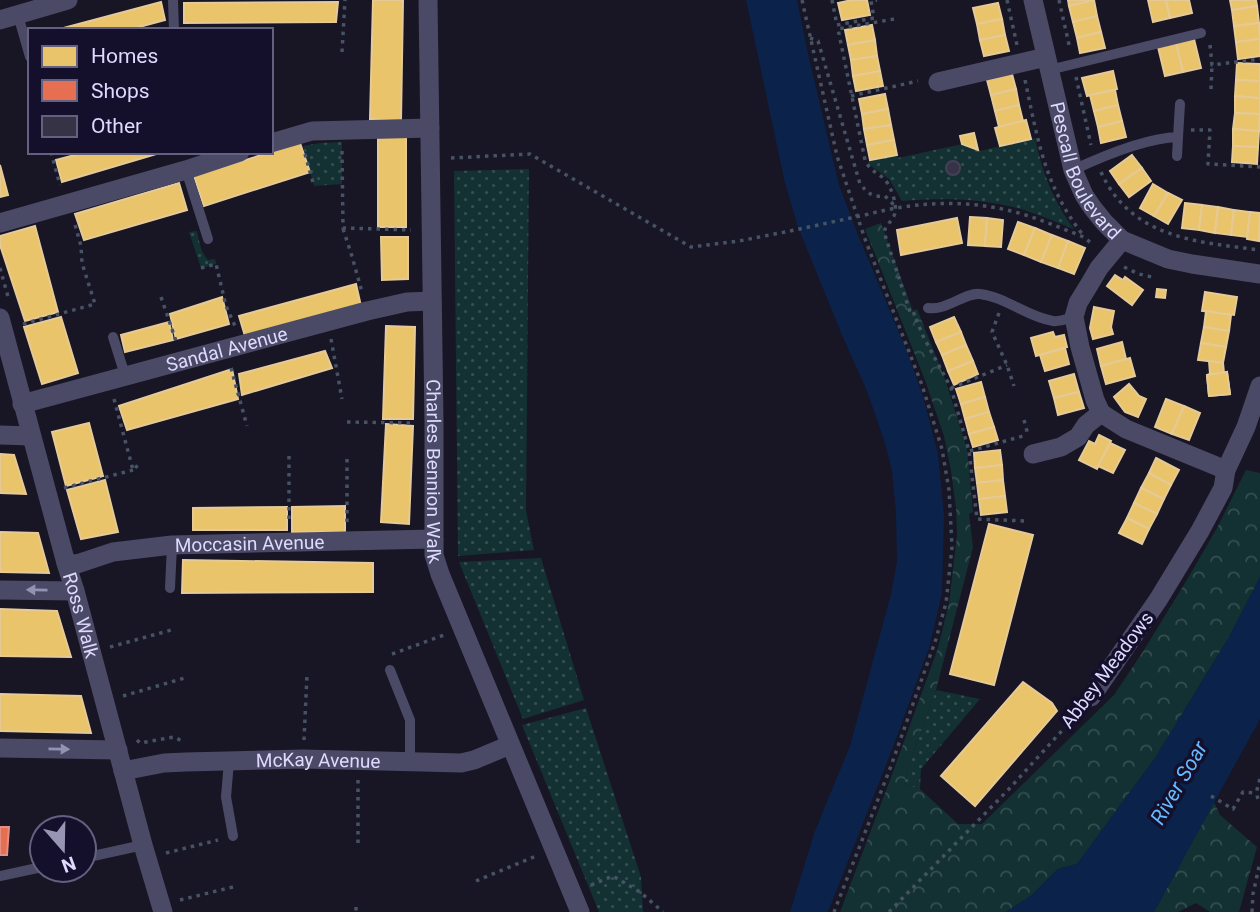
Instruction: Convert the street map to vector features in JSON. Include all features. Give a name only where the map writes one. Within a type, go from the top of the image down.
[{"type":"street","points":[[9,18],[68,0]]},
{"type":"street","name":"Charles Bennion Walk","points":[[428,0],[435,555],[462,628],[580,912]]},
{"type":"street","name":"Pescall Boulevard","points":[[1033,0],[1073,170],[1084,195],[1104,222],[1122,240],[1168,259],[1260,274]]},
{"type":"street","points":[[931,81],[1021,63],[1048,63]]},
{"type":"street","points":[[273,142],[312,131],[320,125],[342,131],[430,128]]},
{"type":"street","points":[[0,223],[234,154]]},
{"type":"street","points":[[1122,240],[1078,303],[1074,317],[1095,400],[1101,413],[1126,429],[1226,470]]},
{"type":"street","name":"Sandal Avenue","points":[[22,404],[326,321],[407,302],[432,301]]},
{"type":"street","name":"Ross Walk","points":[[8,322],[22,404],[143,845],[170,906]]},
{"type":"street","name":"Abbey Meadows","points":[[1091,697],[1158,600],[1200,531],[1223,488],[1226,470],[1246,428],[1260,386]]},
{"type":"street","points":[[1030,444],[1061,447],[1078,437],[1086,425],[1101,413]]},
{"type":"street","points":[[0,435],[31,436]]},
{"type":"street","name":"Moccasin Avenue","points":[[66,564],[78,564],[113,552],[172,545],[434,539]]},
{"type":"street","points":[[0,590],[75,591]]},
{"type":"street","name":"McKay Avenue","points":[[123,771],[172,762],[303,759],[461,763],[510,745]]},
{"type":"street","points":[[0,748],[118,750]]},
{"type":"lane","points":[[173,0],[174,28]]},
{"type":"lane","points":[[9,18],[28,53]]},
{"type":"lane","points":[[1048,63],[1201,33]]},
{"type":"lane","points":[[1177,156],[1180,104]]},
{"type":"lane","points":[[1073,170],[1178,133]]},
{"type":"lane","points":[[186,170],[208,239]]},
{"type":"lane","points":[[928,308],[936,309],[978,293],[1055,321],[1074,317]]},
{"type":"lane","points":[[113,337],[117,378]]},
{"type":"lane","points":[[170,589],[172,545]]},
{"type":"lane","points":[[390,670],[410,720],[410,763]]},
{"type":"lane","points":[[229,761],[226,797],[233,836]]},
{"type":"lane","points":[[98,855],[143,845]]},
{"type":"lane","points":[[0,876],[28,870]]},
{"type":"path","points":[[342,52],[345,0]]},
{"type":"path","points":[[802,0],[837,156],[865,239],[922,385],[942,449],[949,491],[952,547],[946,603],[936,639],[891,766],[834,912]]},
{"type":"path","points":[[832,0],[836,25],[874,18],[871,1],[877,0]]},
{"type":"path","points":[[1007,0],[1044,165],[1056,195],[1084,237],[1108,257],[1139,274],[1159,278]]},
{"type":"path","points":[[894,19],[838,29],[865,160],[869,168],[888,183],[895,214],[884,232],[911,315],[914,314],[951,388],[969,451],[977,519],[1026,521]]},
{"type":"path","points":[[1201,33],[1208,31],[1212,65],[1211,89]]},
{"type":"path","points":[[810,38],[818,41],[860,184],[869,194],[885,197],[895,207]]},
{"type":"path","points":[[1212,65],[1260,59]]},
{"type":"path","points":[[851,96],[931,81]]},
{"type":"path","points":[[1178,133],[1210,130],[1208,164],[1260,167]]},
{"type":"path","points":[[342,131],[342,228],[367,311]]},
{"type":"path","points":[[300,134],[314,186]]},
{"type":"path","points":[[8,322],[94,304],[82,263],[82,246],[52,154]]},
{"type":"path","points":[[430,159],[530,154],[691,247],[790,232],[895,207],[933,204],[983,206],[1013,211],[1084,237]]},
{"type":"path","points":[[342,228],[431,230]]},
{"type":"path","points":[[201,268],[216,264],[247,426]]},
{"type":"path","points":[[161,297],[183,361]]},
{"type":"path","points":[[1003,301],[992,332],[1014,386]]},
{"type":"path","points":[[914,314],[928,308]]},
{"type":"path","points":[[326,321],[334,347],[342,399]]},
{"type":"path","points":[[951,388],[1007,365]]},
{"type":"path","points":[[117,378],[133,470]]},
{"type":"path","points":[[1024,420],[1030,444]]},
{"type":"path","points":[[347,422],[434,423]]},
{"type":"path","points":[[289,456],[289,543]]},
{"type":"path","points":[[346,541],[347,458]]},
{"type":"path","points":[[63,489],[133,470],[139,464]]},
{"type":"path","points":[[391,654],[462,628]]},
{"type":"path","points":[[112,658],[108,647],[175,629]]},
{"type":"path","points":[[303,759],[307,675]]},
{"type":"path","points":[[126,706],[122,694],[188,677]]},
{"type":"path","name":"Abbey Meadows","points":[[890,912],[1034,763],[1091,697]]},
{"type":"path","points":[[134,737],[140,743],[174,737],[187,743],[199,762]]},
{"type":"path","points":[[358,761],[358,843]]},
{"type":"path","points":[[1260,779],[1256,793],[1260,803]]},
{"type":"path","points":[[1211,796],[1233,809],[1243,792],[1256,793]]},
{"type":"path","points":[[166,853],[233,836]]},
{"type":"path","points":[[476,881],[554,848]]},
{"type":"path","points":[[1252,912],[1260,862]]},
{"type":"path","points":[[572,892],[613,876],[640,892],[663,912]]},
{"type":"path","points":[[170,906],[237,886]]},
{"type":"green space","points":[[1035,138],[1049,186],[1074,229],[1024,210],[988,202],[946,199],[902,201],[889,179],[868,163],[870,160],[897,155],[898,158],[962,144],[980,151]]},
{"type":"green space","points":[[342,142],[342,184],[314,186],[303,146]]},
{"type":"green space","points":[[529,169],[526,511],[534,550],[458,556],[454,171]]},
{"type":"green space","points":[[881,223],[913,311],[917,309],[945,379],[967,449],[973,512],[969,514],[973,547],[936,690],[904,784],[920,789],[958,824],[982,824],[1114,695],[1188,578],[1246,470],[1260,473],[1260,577],[1229,637],[1155,758],[1077,864],[1058,869],[1032,895],[1006,912],[840,912],[938,648],[949,603],[957,535],[956,508],[944,436],[925,380],[865,229]]},
{"type":"green space","points":[[197,231],[204,254],[208,260],[215,259],[216,264],[201,268],[189,232]]},
{"type":"green space","points":[[541,558],[584,700],[523,719],[459,562]]},
{"type":"green space","points":[[936,690],[980,699],[921,769],[920,789],[904,784]]},
{"type":"green space","points":[[586,708],[641,877],[643,912],[599,912],[522,725]]},
{"type":"green space","points":[[1214,802],[1220,815],[1257,847],[1239,912],[1210,912],[1196,903],[1178,912],[1154,912]]},
{"type":"water","points":[[746,0],[797,0],[839,185],[923,396],[938,454],[944,515],[942,594],[929,648],[828,912],[790,912],[815,831],[850,746],[891,594],[897,561],[896,513],[892,470],[884,440],[867,391],[798,227],[785,183]]},
{"type":"water","name":"River Soar","points":[[1260,577],[1260,719],[1154,912],[1006,912],[1032,895],[1058,869],[1077,864],[1155,758],[1229,637]]},
{"type":"building: Homes","points":[[373,0],[403,0],[401,121],[370,119]]},
{"type":"building: Homes","points":[[867,0],[870,15],[842,20],[838,3]]},
{"type":"building: Homes","points":[[1068,0],[1094,0],[1069,6]]},
{"type":"building: Homes","points":[[1094,0],[1097,16],[1073,22],[1069,6]]},
{"type":"building: Homes","points":[[1148,0],[1166,0],[1170,18],[1153,22]]},
{"type":"building: Homes","points":[[1166,0],[1189,0],[1192,13],[1170,18]]},
{"type":"building: Homes","points":[[1230,0],[1256,0],[1257,6],[1232,10]]},
{"type":"building: Homes","points":[[161,2],[165,20],[135,28],[64,28]]},
{"type":"building: Homes","points":[[338,2],[336,22],[184,23],[184,3]]},
{"type":"building: Homes","points":[[998,3],[1002,19],[977,24],[973,8]]},
{"type":"building: Homes","points":[[1257,6],[1259,23],[1234,26],[1232,10]]},
{"type":"building: Homes","points":[[1097,16],[1101,32],[1077,38],[1073,22]]},
{"type":"building: Homes","points":[[1002,19],[1005,35],[980,40],[977,24]]},
{"type":"building: Homes","points":[[1259,23],[1260,39],[1236,42],[1234,26]]},
{"type":"building: Homes","points":[[872,25],[875,40],[848,45],[845,30]]},
{"type":"building: Homes","points":[[1101,32],[1105,48],[1080,53],[1077,38]]},
{"type":"building: Homes","points":[[1005,35],[1009,51],[984,56],[980,40]]},
{"type":"building: Homes","points":[[1194,39],[1201,68],[1183,72],[1176,43]]},
{"type":"building: Homes","points":[[1260,39],[1260,56],[1238,59],[1236,42]]},
{"type":"building: Homes","points":[[875,40],[877,56],[851,60],[848,45]]},
{"type":"building: Homes","points":[[1176,43],[1183,72],[1165,76],[1158,47]]},
{"type":"building: Homes","points":[[877,56],[880,71],[853,76],[851,60]]},
{"type":"building: Homes","points":[[1237,63],[1260,64],[1260,81],[1236,80]]},
{"type":"building: Homes","points":[[880,71],[883,86],[856,91],[853,76]]},
{"type":"building: Homes","points":[[1113,71],[1117,89],[1087,96],[1082,78]]},
{"type":"building: Homes","points":[[1012,74],[1016,89],[991,95],[987,80]]},
{"type":"building: Homes","points":[[1236,80],[1260,81],[1260,98],[1235,96]]},
{"type":"building: Homes","points":[[1016,89],[1019,105],[995,111],[991,95]]},
{"type":"building: Homes","points":[[1115,90],[1118,105],[1094,111],[1090,95]]},
{"type":"building: Homes","points":[[885,94],[888,109],[862,114],[859,99]]},
{"type":"building: Homes","points":[[1235,96],[1260,98],[1260,114],[1235,113]]},
{"type":"building: Homes","points":[[1019,105],[1023,121],[999,127],[995,111]]},
{"type":"building: Homes","points":[[1118,105],[1122,121],[1098,127],[1094,111]]},
{"type":"building: Homes","points":[[888,109],[891,125],[864,129],[862,114]]},
{"type":"building: Homes","points":[[1235,113],[1260,114],[1259,131],[1233,129]]},
{"type":"building: Homes","points":[[1026,120],[1031,139],[1000,146],[995,128]]},
{"type":"building: Homes","points":[[1122,121],[1126,137],[1101,143],[1098,127]]},
{"type":"building: Homes","points":[[891,125],[894,140],[867,145],[864,129]]},
{"type":"building: Homes","points":[[1233,129],[1259,131],[1258,147],[1233,146]]},
{"type":"building: Homes","points":[[974,133],[978,150],[962,144],[960,136]]},
{"type":"building: Homes","points":[[378,137],[406,137],[406,227],[378,227]]},
{"type":"building: Homes","points":[[894,140],[897,155],[870,160],[867,145]]},
{"type":"building: Homes","points":[[300,143],[310,172],[204,206],[194,176],[265,154],[273,154],[273,151]]},
{"type":"building: Homes","points":[[1233,146],[1258,147],[1257,164],[1232,162]]},
{"type":"building: Homes","points":[[78,154],[156,154],[62,182],[56,160]]},
{"type":"building: Homes","points":[[1132,155],[1142,168],[1119,184],[1110,171]]},
{"type":"building: Homes","points":[[0,165],[8,195],[0,197]]},
{"type":"building: Homes","points":[[1142,168],[1151,181],[1129,197],[1119,184]]},
{"type":"building: Homes","points":[[179,183],[187,210],[84,240],[75,214]]},
{"type":"building: Homes","points":[[1153,184],[1168,193],[1154,216],[1140,208]]},
{"type":"building: Homes","points":[[1168,193],[1182,200],[1168,224],[1154,216]]},
{"type":"building: Homes","points":[[1185,203],[1202,205],[1199,230],[1182,228]]},
{"type":"building: Homes","points":[[1202,205],[1218,207],[1215,233],[1199,230]]},
{"type":"building: Homes","points":[[1218,207],[1234,210],[1231,235],[1215,233]]},
{"type":"building: Homes","points":[[1234,210],[1250,212],[1247,237],[1231,235]]},
{"type":"building: Homes","points":[[1250,212],[1260,213],[1259,241],[1247,239]]},
{"type":"building: Homes","points":[[970,217],[987,218],[985,246],[968,245]]},
{"type":"building: Homes","points":[[957,218],[962,243],[901,255],[897,230]]},
{"type":"building: Homes","points":[[987,218],[1003,220],[1001,247],[985,246]]},
{"type":"building: Homes","points":[[1018,222],[1035,228],[1024,255],[1008,249]]},
{"type":"building: Homes","points":[[35,226],[58,312],[25,321],[0,245],[0,236]]},
{"type":"building: Homes","points":[[1035,228],[1052,235],[1041,262],[1024,255]]},
{"type":"building: Homes","points":[[1052,235],[1068,241],[1058,268],[1041,262]]},
{"type":"building: Homes","points":[[381,237],[408,237],[408,279],[382,280]]},
{"type":"building: Homes","points":[[1068,241],[1085,248],[1074,274],[1058,268]]},
{"type":"building: Homes","points":[[1115,275],[1123,280],[1125,277],[1143,290],[1132,305],[1107,286]]},
{"type":"building: Homes","points":[[356,284],[361,306],[245,336],[239,316]]},
{"type":"building: Homes","points":[[1157,289],[1166,290],[1165,298],[1156,297]]},
{"type":"building: Homes","points":[[1205,292],[1237,297],[1234,315],[1202,311]]},
{"type":"building: Homes","points":[[222,297],[229,324],[176,339],[170,314]]},
{"type":"building: Homes","points":[[1094,307],[1114,311],[1111,327],[1113,334],[1093,339],[1090,328]]},
{"type":"building: Homes","points":[[1206,311],[1231,315],[1229,331],[1204,327]]},
{"type":"building: Homes","points":[[61,317],[78,373],[42,384],[24,327]]},
{"type":"building: Homes","points":[[954,317],[961,332],[936,342],[930,327]]},
{"type":"building: Homes","points":[[169,322],[173,340],[125,352],[121,335]]},
{"type":"building: Homes","points":[[386,326],[415,327],[413,419],[383,419]]},
{"type":"building: Homes","points":[[1204,327],[1229,331],[1226,347],[1201,343]]},
{"type":"building: Homes","points":[[961,332],[966,345],[942,355],[936,342]]},
{"type":"building: Homes","points":[[1053,332],[1055,337],[1064,335],[1067,347],[1036,356],[1031,338]]},
{"type":"building: Homes","points":[[1122,342],[1126,359],[1101,366],[1097,349]]},
{"type":"building: Homes","points":[[1201,343],[1226,347],[1223,363],[1198,360]]},
{"type":"building: Homes","points":[[966,345],[973,361],[948,371],[942,355]]},
{"type":"building: Homes","points":[[1065,348],[1069,364],[1045,371],[1040,355]]},
{"type":"building: Homes","points":[[325,351],[332,368],[242,395],[239,374]]},
{"type":"building: Homes","points":[[1130,358],[1135,376],[1106,384],[1101,366]]},
{"type":"building: Homes","points":[[973,361],[978,374],[954,385],[948,371]]},
{"type":"building: Homes","points":[[1209,361],[1223,363],[1230,394],[1209,396]]},
{"type":"building: Homes","points":[[232,369],[238,399],[127,430],[119,406]]},
{"type":"building: Homes","points":[[1227,372],[1230,394],[1209,396],[1207,375]]},
{"type":"building: Homes","points":[[1074,374],[1079,392],[1054,398],[1049,381]]},
{"type":"building: Homes","points":[[981,382],[985,397],[961,404],[956,389]]},
{"type":"building: Homes","points":[[1129,384],[1139,396],[1146,399],[1138,417],[1125,412],[1114,397]]},
{"type":"building: Homes","points":[[1079,392],[1084,408],[1058,415],[1054,398]]},
{"type":"building: Homes","points":[[985,397],[989,412],[965,419],[961,404]]},
{"type":"building: Homes","points":[[1166,399],[1184,406],[1172,434],[1155,427]]},
{"type":"building: Homes","points":[[1184,406],[1200,413],[1189,440],[1172,434]]},
{"type":"building: Homes","points":[[989,412],[994,427],[969,434],[965,419]]},
{"type":"building: Homes","points":[[89,423],[103,476],[66,486],[52,432]]},
{"type":"building: Homes","points":[[386,424],[413,426],[409,524],[381,522]]},
{"type":"building: Homes","points":[[994,427],[998,440],[973,447],[969,434]]},
{"type":"building: Homes","points":[[1099,435],[1111,441],[1097,469],[1079,460],[1089,441],[1095,444]]},
{"type":"building: Homes","points":[[1110,443],[1125,450],[1113,473],[1098,466]]},
{"type":"building: Homes","points":[[1000,450],[1002,465],[975,468],[974,453]]},
{"type":"building: Homes","points":[[0,454],[14,455],[26,494],[0,493]]},
{"type":"building: Homes","points":[[1156,458],[1179,470],[1171,485],[1149,473]]},
{"type":"building: Homes","points":[[1002,465],[1003,480],[977,483],[975,468]]},
{"type":"building: Homes","points":[[1149,473],[1171,485],[1164,499],[1141,488]]},
{"type":"building: Homes","points":[[105,480],[118,532],[81,539],[67,490]]},
{"type":"building: Homes","points":[[1003,480],[1005,496],[979,499],[977,483]]},
{"type":"building: Homes","points":[[1141,488],[1164,499],[1157,514],[1134,503]]},
{"type":"building: Homes","points":[[1005,496],[1007,512],[981,515],[979,499]]},
{"type":"building: Homes","points":[[1134,503],[1157,514],[1149,529],[1127,518]]},
{"type":"building: Homes","points":[[345,506],[345,532],[292,532],[292,507]]},
{"type":"building: Homes","points":[[287,507],[287,530],[193,530],[193,508]]},
{"type":"building: Homes","points":[[1127,518],[1149,529],[1142,544],[1119,533]]},
{"type":"building: Homes","points":[[989,524],[1033,535],[994,685],[950,674]]},
{"type":"building: Homes","points":[[0,532],[38,533],[49,573],[0,572]]},
{"type":"building: Homes","points":[[183,560],[373,563],[373,592],[182,593]]},
{"type":"building: Homes","points":[[0,609],[57,611],[71,657],[0,656]]},
{"type":"building: Homes","points":[[1023,682],[1052,703],[1057,711],[975,806],[941,776]]},
{"type":"building: Homes","points":[[0,694],[81,696],[91,733],[0,731]]},
{"type":"building: Shops","points":[[0,827],[9,827],[7,855],[0,855]]},
{"type":"building: Other","points":[[953,161],[958,163],[958,173],[953,175],[948,173],[946,168],[948,163]]}]
